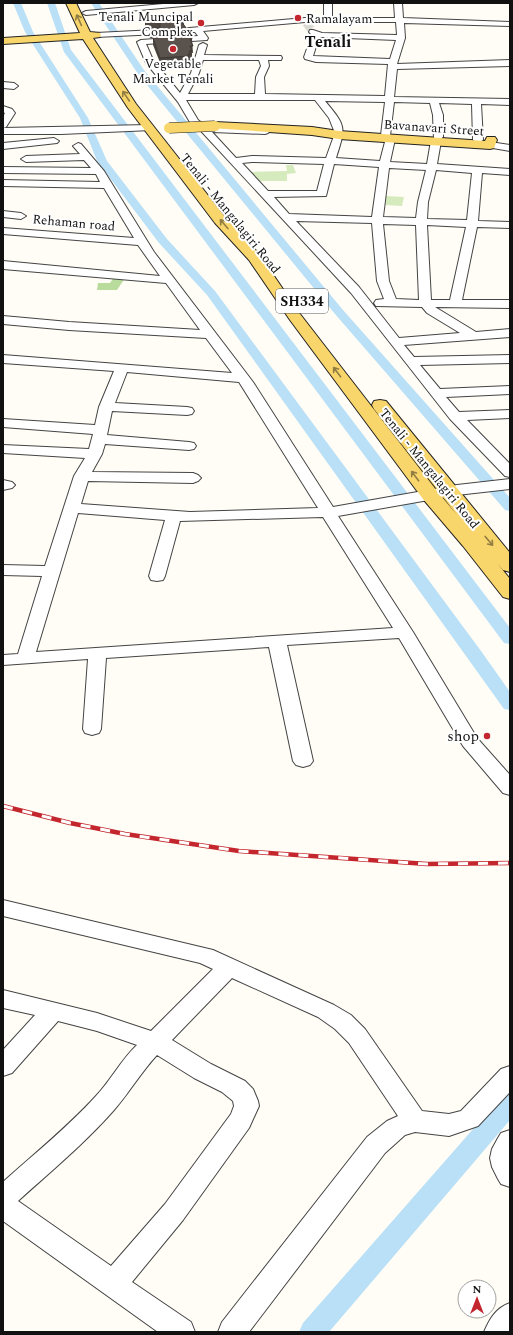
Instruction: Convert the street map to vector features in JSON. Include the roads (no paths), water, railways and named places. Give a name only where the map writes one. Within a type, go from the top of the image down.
[{"type":"main road","name":"Tenali - Mangalagiri Road","points":[[71,3],[93,36],[103,55],[155,128],[296,294]]},
{"type":"main road","name":"Tenali - Mangalagiri Road","points":[[82,3],[90,13],[93,36]]},
{"type":"main road","points":[[5,40],[93,36]]},
{"type":"main road","name":"Bavanavari Street","points":[[155,128],[205,126],[490,142]]},
{"type":"main road","name":"SH334","points":[[155,128],[220,220],[254,257],[295,317],[426,496],[470,542],[510,593]]},
{"type":"main road","name":"Bavanavari Street","points":[[437,139],[478,140],[490,142]]},
{"type":"main road","points":[[490,142],[510,141]]},
{"type":"main road","name":"Tenali - Mangalagiri Road","points":[[346,361],[453,491],[510,566]]},
{"type":"street","points":[[110,3],[115,11]]},
{"type":"street","points":[[90,13],[115,11],[138,6],[165,6],[194,3]]},
{"type":"street","points":[[328,3],[328,20]]},
{"type":"street","points":[[391,302],[383,281],[377,220],[388,137],[389,100],[393,89],[393,64],[401,38],[398,3]]},
{"type":"street","points":[[165,6],[168,17]]},
{"type":"street","points":[[249,14],[259,23]]},
{"type":"street","points":[[93,36],[182,31],[259,23],[279,18],[330,22],[343,20]]},
{"type":"street","points":[[312,131],[289,127],[205,126],[194,122],[180,97],[150,62],[141,42],[305,21],[399,20],[510,24]]},
{"type":"street","points":[[182,31],[199,35]]},
{"type":"street","points":[[129,35],[167,32]]},
{"type":"street","points":[[401,38],[314,33],[308,57],[316,59],[393,64],[510,63]]},
{"type":"street","points":[[180,97],[195,73],[198,57],[203,44],[199,35]]},
{"type":"street","points":[[198,57],[278,58]]},
{"type":"street","points":[[260,97],[260,77],[265,66],[263,58]]},
{"type":"street","points":[[3,85],[14,86]]},
{"type":"street","points":[[180,97],[434,100],[477,95],[510,102]]},
{"type":"street","points":[[477,95],[478,140]]},
{"type":"street","points":[[266,194],[322,194],[330,161],[339,134],[334,118],[318,98]]},
{"type":"street","points":[[434,100],[438,120],[437,139],[423,202],[421,222],[425,303],[431,310],[474,336]]},
{"type":"street","points":[[3,109],[9,111],[10,113],[3,125]]},
{"type":"street","points":[[72,508],[174,516],[209,517],[328,512],[426,496],[508,480],[491,452],[455,416],[355,290],[234,161],[205,126]]},
{"type":"street","points":[[3,146],[60,136],[155,128]]},
{"type":"street","points":[[3,131],[60,136]]},
{"type":"street","points":[[490,142],[510,148]]},
{"type":"street","points":[[78,146],[99,171],[142,242],[243,378],[404,632],[470,742],[510,788]]},
{"type":"street","points":[[18,159],[87,157]]},
{"type":"street","points":[[234,161],[272,159],[330,161],[510,172]]},
{"type":"street","points":[[3,170],[99,171]]},
{"type":"street","points":[[455,304],[472,223],[477,170]]},
{"type":"street","points":[[3,183],[108,185]]},
{"type":"street","points":[[3,214],[21,216]]},
{"type":"street","points":[[288,217],[510,225]]},
{"type":"street","name":"Rehaman road","points":[[3,231],[142,242]]},
{"type":"street","points":[[3,265],[170,280]]},
{"type":"street","points":[[365,304],[391,302],[510,304]]},
{"type":"street","points":[[3,320],[69,326],[210,334]]},
{"type":"street","points":[[395,342],[510,333]]},
{"type":"street","points":[[3,359],[243,378]]},
{"type":"street","points":[[410,361],[510,359]]},
{"type":"street","points":[[25,659],[82,476],[95,454],[106,407],[122,368]]},
{"type":"street","points":[[436,393],[510,390]]},
{"type":"street","points":[[106,407],[187,410]]},
{"type":"street","points":[[455,416],[510,414]]},
{"type":"street","points":[[3,423],[189,446]]},
{"type":"street","points":[[3,449],[95,454]]},
{"type":"street","points":[[491,452],[510,451]]},
{"type":"street","points":[[82,476],[193,478]]},
{"type":"street","points":[[157,576],[174,516]]},
{"type":"street","points":[[3,570],[52,571]]},
{"type":"street","points":[[3,660],[404,632]]},
{"type":"street","points":[[277,641],[303,761]]},
{"type":"street","points":[[92,729],[97,654]]},
{"type":"street","points":[[3,908],[205,956],[326,1011],[343,1022],[357,1036],[415,1121]]},
{"type":"street","points":[[3,1198],[88,1121],[106,1102],[137,1060],[229,967]]},
{"type":"street","points":[[3,999],[119,1029],[154,1042],[211,1076],[233,1086],[242,1093],[246,1101],[245,1112],[174,1212],[114,1283]]},
{"type":"street","points":[[3,1066],[53,1011]]},
{"type":"street","points":[[232,1332],[376,1145],[396,1128],[415,1121],[449,1125],[469,1119],[510,1076]]},
{"type":"street","points":[[510,1140],[502,1156],[506,1171],[510,1176]]},
{"type":"street","points":[[3,1206],[114,1283],[181,1332]]},
{"type":"street","points":[[498,1332],[510,1316]]},
{"type":"waterway","points":[[17,3],[29,32],[84,118],[102,161],[163,241],[211,293],[510,705]]},
{"type":"waterway","points":[[51,3],[67,50],[510,639]]},
{"type":"waterway","points":[[95,3],[141,72],[339,312],[510,507]]},
{"type":"waterway","points":[[312,1332],[510,1103]]},
{"type":"tunnel","points":[[306,23],[313,32]]},
{"type":"railway","points":[[3,806],[70,823],[125,834],[239,851],[427,864],[510,863]]},
{"type":"place","name":"Ramalayam","points":[[298,18]]},
{"type":"place","name":"Tenali Muncipal Complex","points":[[201,23]]},
{"type":"place","name":"Vegetable Market Tenali","points":[[173,49]]},
{"type":"place","name":"shop","points":[[487,736]]},
{"type":"district","name":"Tenali","points":[[328,41]]}]
